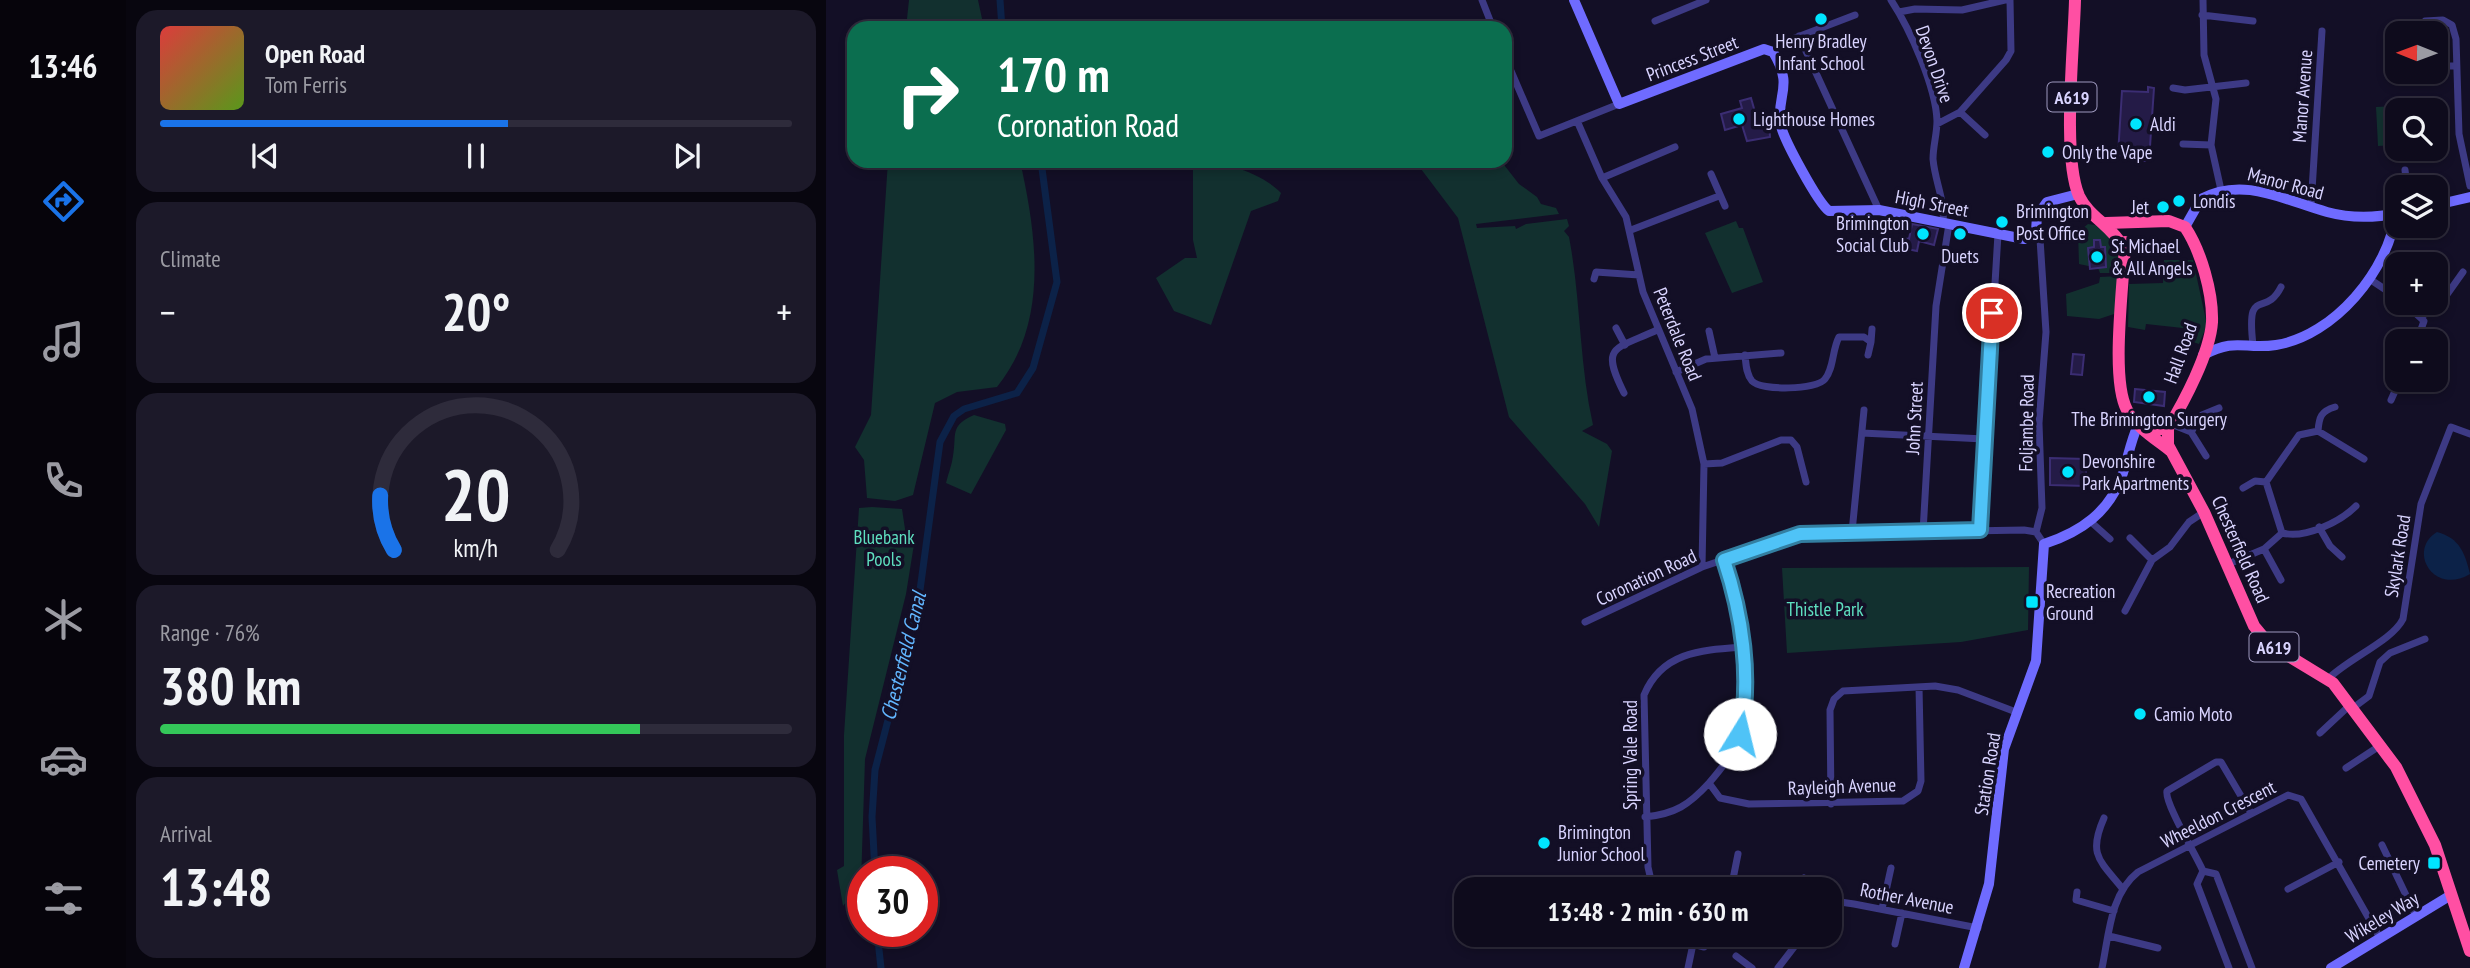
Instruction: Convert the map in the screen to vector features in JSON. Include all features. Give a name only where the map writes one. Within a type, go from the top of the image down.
[{"type":"highway","name":"A619","points":[[2076,0],[2071,139],[2078,194]]},
{"type":"highway","points":[[2078,194],[2088,210],[2106,223],[2124,248]]},
{"type":"highway","points":[[2106,223],[2125,225],[2169,221],[2185,227]]},
{"type":"highway","name":"A619","points":[[2125,225],[2119,372],[2126,407],[2142,428],[2171,451]]},
{"type":"highway","name":"Hall Road","points":[[2169,426],[2203,355],[2212,321],[2204,274],[2185,227]]},
{"type":"highway","points":[[2142,428],[2169,426]]},
{"type":"highway","name":"Chesterfield Road","points":[[2169,426],[2171,451],[2204,512],[2254,626],[2269,644],[2329,679],[2381,744],[2435,845],[2470,951]]},
{"type":"street","points":[[1482,0],[1490,21]]},
{"type":"street","points":[[1574,0],[1619,104]]},
{"type":"street","points":[[1655,20],[1706,0]]},
{"type":"street","name":"Devon Drive","points":[[1891,0],[1899,12],[1935,100],[1937,124],[1933,156],[1944,199],[1946,223]]},
{"type":"street","points":[[1920,10],[1925,0]]},
{"type":"street","points":[[1899,12],[1962,10],[2008,0],[2011,51],[2006,60],[1960,112],[1937,124]]},
{"type":"street","points":[[2203,0],[2204,55],[2216,99],[2211,145],[2221,190]]},
{"type":"street","name":"Princess Street","points":[[1512,74],[1539,136],[1764,50],[1773,51],[1779,44],[1855,15]]},
{"type":"street","points":[[2202,15],[2253,21]]},
{"type":"street","points":[[2425,21],[2445,21]]},
{"type":"street","points":[[2448,23],[2452,25],[2459,134],[2470,186]]},
{"type":"street","name":"Manor Avenue","points":[[2311,206],[2322,31]]},
{"type":"street","points":[[1799,36],[1879,210]]},
{"type":"street","name":"High Street","points":[[1773,51],[1785,80],[1781,126],[1816,198],[1829,211],[1879,210],[2024,239],[2036,231]]},
{"type":"street","points":[[2448,66],[2456,66]]},
{"type":"street","points":[[2173,88],[2185,90],[2246,83]]},
{"type":"street","points":[[1960,112],[1985,135]]},
{"type":"street","name":"Peterdale Road","points":[[1578,123],[1602,178],[1631,230],[1639,275],[1657,331],[1692,409],[1704,464],[1702,568]]},
{"type":"street","points":[[2183,144],[2211,145]]},
{"type":"street","points":[[1602,178],[1675,148]]},
{"type":"street","points":[[2405,170],[2406,175]]},
{"type":"street","points":[[1711,173],[1725,206]]},
{"type":"street","name":"Manor Road","points":[[2185,227],[2201,199],[2221,190],[2243,188],[2346,216],[2385,214]]},
{"type":"street","points":[[2036,231],[2037,216],[2048,202],[2078,194]]},
{"type":"street","points":[[1631,230],[1719,196]]},
{"type":"street","points":[[2448,202],[2470,197]]},
{"type":"street","name":"John Street","points":[[1923,532],[1936,306],[1946,223]]},
{"type":"street","name":"Foljambe Road","points":[[2036,231],[2040,239],[2046,307],[2040,442],[2042,508],[2036,532]]},
{"type":"street","points":[[1980,530],[1997,234]]},
{"type":"street","points":[[2203,355],[2230,343],[2283,343],[2312,333],[2339,312],[2368,278],[2392,238]]},
{"type":"street","points":[[1594,279],[1596,272],[1639,275]]},
{"type":"street","points":[[2423,329],[2422,316],[2441,303],[2463,272]]},
{"type":"street","points":[[2368,278],[2385,289]]},
{"type":"street","points":[[2253,345],[2251,314],[2255,306],[2277,296],[2281,287]]},
{"type":"street","points":[[2212,321],[2218,334],[2230,343]]},
{"type":"street","points":[[1616,328],[1625,345]]},
{"type":"street","points":[[1868,355],[1872,329]]},
{"type":"street","points":[[1624,393],[1610,366],[1610,358],[1625,345],[1657,331]]},
{"type":"street","points":[[1709,331],[1715,358]]},
{"type":"street","points":[[1745,355],[1748,374],[1754,383],[1766,388],[1816,386],[1825,380],[1839,338],[1864,337],[1871,342]]},
{"type":"street","points":[[1676,372],[1715,358],[1781,354]]},
{"type":"street","points":[[2390,400],[2394,392]]},
{"type":"street","points":[[2318,431],[2319,418],[2325,410],[2335,407]]},
{"type":"street","points":[[2191,432],[2202,415],[2219,408]]},
{"type":"street","points":[[1852,532],[1864,410]]},
{"type":"street","points":[[2169,426],[2191,432],[2206,456]]},
{"type":"street","name":"Skylark Road","points":[[2329,679],[2343,664],[2397,631],[2403,619],[2421,504],[2451,427],[2470,434]]},
{"type":"street","points":[[2036,532],[2044,544],[2077,533],[2091,522],[2115,492],[2142,428]]},
{"type":"street","points":[[2266,482],[2299,435],[2318,431],[2364,459]]},
{"type":"street","points":[[1862,433],[1984,439]]},
{"type":"street","points":[[1704,464],[1722,463],[1781,440],[1791,440],[1797,447],[1806,482]]},
{"type":"street","points":[[2243,488],[2255,481],[2266,482]]},
{"type":"street","points":[[2266,482],[2282,533]]},
{"type":"street","points":[[2282,533],[2297,536],[2349,513],[2356,506]]},
{"type":"street","points":[[2125,611],[2152,560],[2170,547],[2189,522],[2204,512]]},
{"type":"street","points":[[2091,522],[2110,539]]},
{"type":"street","points":[[2319,527],[2330,546],[2342,557]]},
{"type":"street","name":"Coronation Road","points":[[1585,622],[1702,568],[1800,534],[1980,530],[2036,532]]},
{"type":"street","points":[[2225,565],[2264,549],[2282,533]]},
{"type":"street","points":[[2130,538],[2152,560]]},
{"type":"street","name":"Station Road","points":[[1967,967],[1989,884],[2004,749],[2036,661],[2044,544]]},
{"type":"street","points":[[2264,549],[2281,580]]},
{"type":"street","points":[[1646,817],[1662,815],[1686,806],[1728,759],[1740,734],[1746,706],[1742,647],[1736,596],[1724,560]]},
{"type":"street","points":[[2320,733],[2369,696],[2381,662],[2390,653],[2425,639]]},
{"type":"street","name":"Spring Vale Road","points":[[1650,877],[1647,867],[1642,711],[1651,679],[1660,668],[1685,654],[1742,647]]},
{"type":"street","points":[[1831,804],[1829,724],[1834,699],[1843,691],[1919,687],[1958,690],[2016,712]]},
{"type":"street","name":"Rayleigh Avenue","points":[[1709,783],[1720,797],[1734,802],[1831,804],[1903,801],[1918,791],[1920,781],[1919,687]]},
{"type":"street","points":[[2346,768],[2381,744]]},
{"type":"street","points":[[2229,968],[2197,884],[2203,871],[2166,796],[2167,791],[2216,762],[2225,765],[2251,813]]},
{"type":"street","name":"Wheeldon Crescent","points":[[2122,888],[2138,872],[2282,797],[2294,796],[2301,799],[2380,938]]},
{"type":"street","points":[[2102,968],[2122,888],[2096,851],[2095,840],[2104,818]]},
{"type":"street","points":[[2382,845],[2416,916]]},
{"type":"street","points":[[1733,877],[1738,854]]},
{"type":"street","points":[[2288,889],[2339,862]]},
{"type":"street","points":[[1882,909],[1891,869]]},
{"type":"street","points":[[2203,871],[2216,874],[2252,968]]},
{"type":"street","points":[[2077,892],[2076,901],[2115,911]]},
{"type":"street","name":"Wikeley Way","points":[[2331,968],[2451,895]]},
{"type":"street","name":"Rother Avenue","points":[[1842,902],[1978,928]]},
{"type":"street","points":[[1895,944],[1902,913]]},
{"type":"street","points":[[2109,936],[2158,948]]},
{"type":"street","points":[[1688,968],[1692,947]]},
{"type":"street","points":[[1778,968],[1794,947]]},
{"type":"street","points":[[1737,957],[1752,968]]},
{"type":"green space","points":[[909,0],[978,0],[982,21],[907,21]]},
{"type":"green space","points":[[2376,107],[2385,107],[2385,146],[2378,146]]},
{"type":"green space","points":[[888,168],[1021,168],[1031,219],[1034,278],[1032,307],[1014,362],[997,387],[957,392],[935,403],[913,495],[895,501],[867,498],[864,460],[855,447],[871,415]]},
{"type":"green space","points":[[1193,168],[1240,169],[1263,179],[1281,193],[1278,201],[1251,211],[1211,325],[1174,311],[1156,278],[1185,258],[1197,258],[1193,240]]},
{"type":"green space","points":[[1420,168],[1506,168],[1541,204],[1556,208],[1559,214],[1476,224],[1477,228],[1515,226],[1516,229],[1526,224],[1567,219],[1569,226],[1564,231],[1569,237],[1573,260],[1585,378],[1593,425],[1582,431],[1607,444],[1612,451],[1599,527],[1585,504],[1509,417],[1458,218]]},
{"type":"green space","points":[[1736,221],[1739,228],[1743,228],[1763,282],[1732,293],[1705,233]]},
{"type":"green space","points":[[2088,224],[2101,226],[2122,245],[2120,273],[2100,273],[2098,268],[2079,264],[2078,232]]},
{"type":"green space","points":[[2164,260],[2193,260],[2207,325],[2199,344],[2190,341],[2192,329],[2146,324],[2145,330],[2128,327],[2129,284],[2163,283]]},
{"type":"green space","points":[[2120,276],[2117,313],[2099,319],[2067,316],[2066,294],[2099,283],[2100,277]]},
{"type":"green space","points":[[974,415],[1005,424],[1006,430],[971,494],[946,483],[957,427]]},
{"type":"green space","name":"Bluebank Pools","points":[[859,508],[902,509],[905,529],[915,538],[906,594],[865,759],[862,856],[847,856],[847,901],[843,906],[837,870],[844,866],[844,735]]},
{"type":"green space","name":"Thistle Park","points":[[2029,567],[2028,630],[1961,642],[1787,653],[1782,568]]},
{"type":"water","points":[[2437,532],[2451,538],[2460,548],[2470,574],[2457,579],[2445,579],[2428,568],[2424,549],[2428,540]]},
{"type":"building","name":"Aldi","points":[[2148,87],[2154,88],[2149,161],[2140,161],[2140,157],[2118,155],[2122,91],[2148,92]]},
{"type":"building","name":"Lighthouse Homes","points":[[1751,98],[1759,126],[1769,123],[1770,137],[1747,141],[1742,125],[1725,130],[1721,114],[1742,108],[1740,101]]},
{"type":"building","name":"Brimington Social Club","points":[[1912,224],[1938,229],[1934,245],[1919,241],[1917,251],[1902,248],[1904,238],[1909,239]]},
{"type":"building","name":"St Michael & All Angels","points":[[2094,240],[2100,240],[2101,247],[2105,247],[2106,267],[2090,269],[2088,248],[2094,247]]},
{"type":"building","points":[[2073,354],[2084,355],[2082,375],[2071,374]]},
{"type":"building","name":"The Brimington Surgery","points":[[2135,389],[2165,392],[2164,406],[2134,402]]},
{"type":"building","name":"Devonshire Park Apartments","points":[[2050,458],[2086,459],[2086,486],[2050,485]]},
{"type":"waterway","name":"Chesterfield Canal","points":[[1000,0],[1002,21]]},
{"type":"waterway","name":"Chesterfield Canal","points":[[874,856],[872,817],[875,770],[918,605],[940,442],[954,416],[964,409],[1017,393],[1033,368],[1057,282],[1042,168]]},
{"type":"waterway","name":"Chesterfield Canal","points":[[879,947],[881,968]]},
{"type":"place","name":"Henry Bradley Infant School","points":[[1821,19]]},
{"type":"place","name":"Lighthouse Homes","points":[[1739,119]]},
{"type":"place","name":"Aldi","points":[[2136,124]]},
{"type":"place","name":"Only the Vape","points":[[2048,152]]},
{"type":"place","name":"Londis","points":[[2179,201]]},
{"type":"place","name":"Jet","points":[[2163,207]]},
{"type":"place","name":"Brimington Post Office","points":[[2002,222]]},
{"type":"place","name":"Brimington Social Club","points":[[1923,234]]},
{"type":"place","name":"Duets","points":[[1960,234]]},
{"type":"place","name":"St Michael & All Angels","points":[[2097,257]]},
{"type":"place","name":"The Brimington Surgery","points":[[2149,397]]},
{"type":"place","name":"Devonshire Park Apartments","points":[[2068,472]]},
{"type":"place","name":"Recreation Ground","points":[[2032,602]]},
{"type":"place","name":"Camio Moto","points":[[2140,714]]},
{"type":"place","name":"Brimington Junior School","points":[[1544,843]]},
{"type":"place","name":"Cemetery","points":[[2434,863]]},
{"type":"route","points":[[1740,734],[1746,706],[1743,664],[1736,596],[1724,560],[1800,534],[1980,530],[1992,313]]}]
